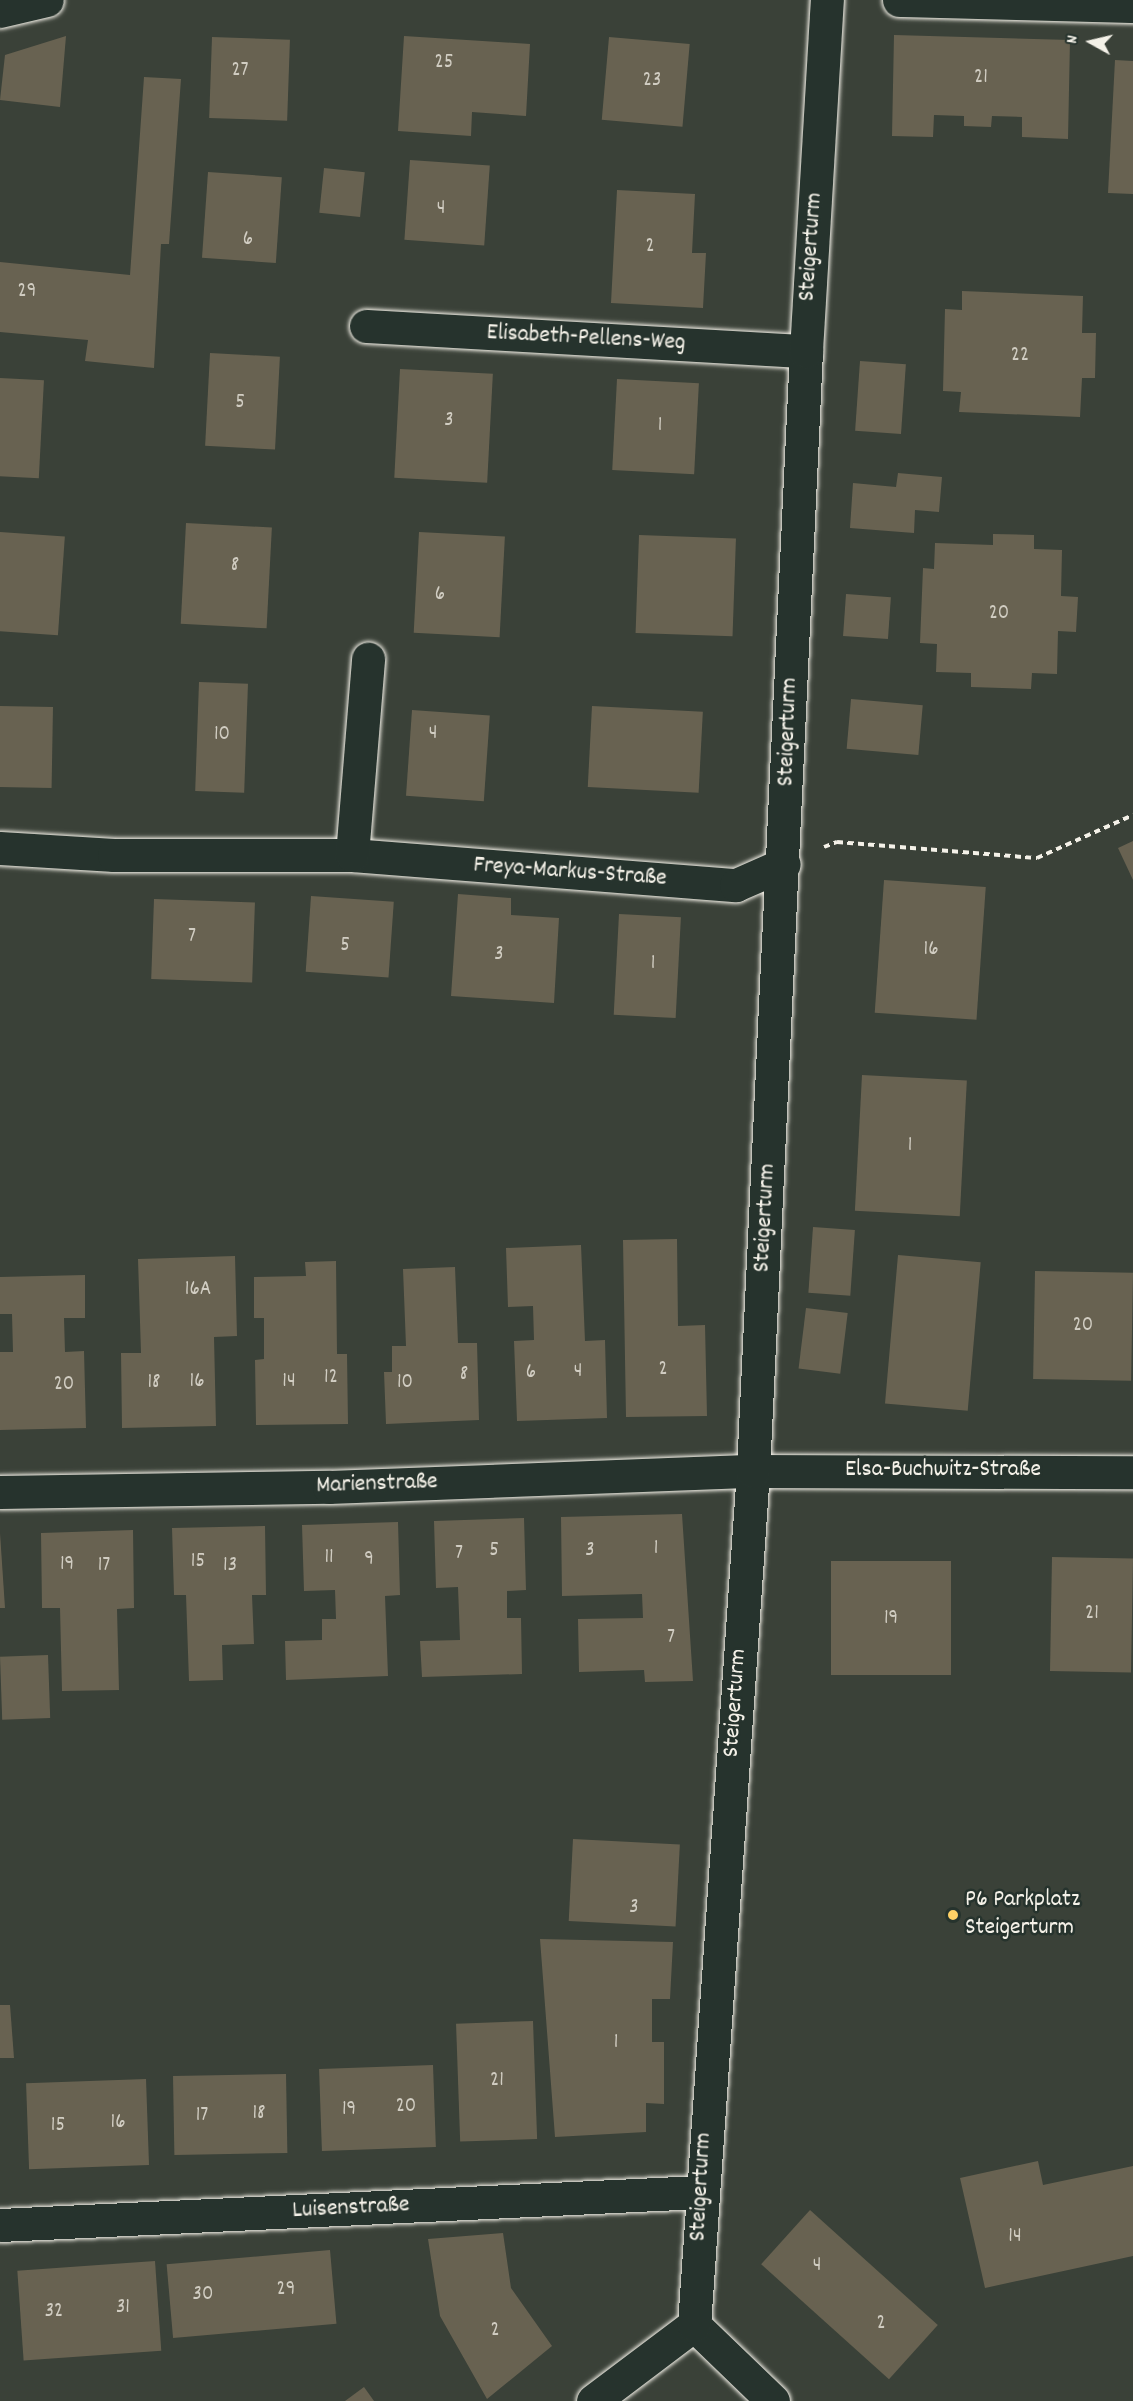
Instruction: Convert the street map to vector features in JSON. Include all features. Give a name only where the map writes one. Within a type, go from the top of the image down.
[{"type":"street","points":[[0,11],[47,0]]},
{"type":"street","name":"Steigerturm","points":[[694,2325],[701,2192],[753,1471],[784,864],[806,351],[827,0]]},
{"type":"street","points":[[899,0],[1133,6]]},
{"type":"street","name":"Elisabeth-Pellens-Weg","points":[[366,327],[806,351]]},
{"type":"street","points":[[352,855],[368,659]]},
{"type":"street","name":"Freya-Markus-Straße","points":[[0,848],[114,855],[352,855],[735,885],[784,864]]},
{"type":"street","name":"Elsa-Buchwitz-Straße","points":[[753,1471],[1133,1472]]},
{"type":"street","name":"Marienstraße","points":[[0,1492],[329,1487],[753,1471]]},
{"type":"street","name":"Luisenstraße","points":[[0,2225],[701,2192]]},
{"type":"street","points":[[593,2401],[694,2325],[773,2401]]},
{"type":"path","points":[[784,864],[837,842],[1037,858],[1133,815]]},
{"type":"building","points":[[894,35],[1070,40],[1068,139],[1022,137],[1022,117],[992,116],[991,127],[964,126],[964,116],[934,115],[933,137],[892,136]]},
{"type":"building","points":[[66,36],[60,107],[0,100],[5,55]]},
{"type":"building","points":[[404,36],[530,44],[526,116],[472,112],[471,136],[398,131]]},
{"type":"building","points":[[212,37],[290,40],[287,121],[209,118]]},
{"type":"building","points":[[609,37],[690,44],[682,127],[602,120]]},
{"type":"building","points":[[1115,60],[1133,61],[1133,194],[1108,193]]},
{"type":"building","points":[[144,77],[181,79],[169,244],[161,244],[154,368],[85,361],[88,340],[0,332],[0,262],[130,275]]},
{"type":"building","points":[[410,160],[490,166],[484,245],[404,240]]},
{"type":"building","points":[[324,168],[365,172],[360,217],[319,213]]},
{"type":"building","points":[[208,172],[282,177],[276,263],[202,258]]},
{"type":"building","points":[[617,190],[695,194],[692,253],[706,253],[703,308],[611,303]]},
{"type":"building","points":[[962,291],[1083,296],[1082,333],[1096,333],[1095,378],[1082,378],[1080,417],[959,412],[961,392],[943,391],[945,309],[962,310]]},
{"type":"building","points":[[210,353],[280,357],[275,450],[205,446]]},
{"type":"building","points":[[860,361],[906,364],[901,434],[855,431]]},
{"type":"building","points":[[400,369],[493,374],[487,483],[394,478]]},
{"type":"building","points":[[0,378],[44,380],[39,478],[0,476]]},
{"type":"building","points":[[617,379],[699,383],[694,474],[612,470]]},
{"type":"building","points":[[898,473],[942,477],[939,512],[915,510],[914,533],[850,528],[853,483],[896,487]]},
{"type":"building","points":[[186,523],[272,528],[267,628],[181,624]]},
{"type":"building","points":[[0,532],[65,537],[58,635],[0,631]]},
{"type":"building","points":[[419,532],[505,537],[500,637],[414,633]]},
{"type":"building","points":[[993,534],[1034,535],[1034,549],[1062,550],[1061,596],[1078,597],[1076,632],[1058,631],[1057,674],[1032,673],[1031,689],[971,687],[971,673],[936,672],[937,644],[920,643],[923,568],[934,569],[935,543],[993,545]]},
{"type":"building","points":[[639,535],[736,538],[733,636],[636,633]]},
{"type":"building","points":[[846,594],[891,597],[888,639],[843,636]]},
{"type":"building","points":[[199,682],[248,684],[244,793],[195,791]]},
{"type":"building","points":[[851,699],[923,705],[918,755],[847,749]]},
{"type":"building","points":[[0,706],[53,707],[52,788],[0,787]]},
{"type":"building","points":[[592,706],[703,712],[699,793],[588,787]]},
{"type":"building","points":[[412,710],[490,715],[484,801],[406,796]]},
{"type":"building","points":[[1133,841],[1133,880],[1118,848]]},
{"type":"building","points":[[884,880],[986,887],[976,1020],[875,1013]]},
{"type":"building","points":[[458,894],[511,898],[511,915],[559,918],[554,1003],[451,996]]},
{"type":"building","points":[[311,896],[394,902],[388,978],[306,972]]},
{"type":"building","points":[[154,899],[255,903],[252,982],[151,979]]},
{"type":"building","points":[[619,914],[681,917],[676,1018],[614,1015]]},
{"type":"building","points":[[862,1075],[967,1080],[960,1216],[855,1211]]},
{"type":"building","points":[[813,1227],[855,1230],[850,1296],[808,1293]]},
{"type":"building","points":[[677,1239],[678,1326],[705,1325],[707,1416],[626,1417],[623,1240]]},
{"type":"building","points":[[581,1245],[585,1341],[605,1340],[607,1418],[517,1421],[514,1341],[534,1340],[533,1306],[508,1307],[506,1248]]},
{"type":"building","points":[[898,1255],[981,1262],[968,1411],[885,1403]]},
{"type":"building","points":[[235,1256],[237,1336],[214,1337],[216,1426],[122,1428],[121,1353],[141,1353],[138,1259]]},
{"type":"building","points":[[336,1261],[337,1354],[347,1354],[348,1424],[256,1425],[255,1360],[264,1359],[264,1318],[254,1318],[254,1277],[306,1276],[305,1262]]},
{"type":"building","points":[[455,1267],[458,1343],[477,1343],[479,1420],[386,1424],[384,1372],[392,1372],[392,1346],[406,1346],[403,1269]]},
{"type":"building","points":[[1035,1271],[1133,1273],[1131,1381],[1033,1379]]},
{"type":"building","points":[[85,1275],[85,1318],[64,1318],[65,1352],[84,1351],[86,1428],[0,1430],[0,1352],[13,1352],[12,1314],[0,1314],[0,1277]]},
{"type":"building","points":[[806,1308],[848,1313],[840,1374],[799,1369]]},
{"type":"building","points":[[682,1514],[693,1681],[645,1682],[644,1670],[579,1672],[578,1619],[643,1618],[642,1594],[562,1596],[561,1517]]},
{"type":"building","points":[[524,1518],[526,1590],[507,1591],[507,1618],[521,1618],[522,1674],[422,1677],[420,1641],[460,1640],[458,1587],[436,1588],[434,1521]]},
{"type":"building","points":[[398,1522],[400,1595],[385,1596],[388,1676],[286,1680],[285,1641],[322,1640],[322,1619],[336,1619],[335,1590],[304,1591],[302,1525]]},
{"type":"building","points":[[265,1526],[266,1595],[252,1595],[254,1644],[222,1645],[223,1680],[189,1681],[186,1595],[174,1595],[172,1528]]},
{"type":"building","points":[[133,1530],[134,1608],[117,1609],[119,1690],[62,1691],[60,1608],[42,1608],[41,1533]]},
{"type":"building","points":[[0,1533],[5,1608],[0,1608]]},
{"type":"building","points":[[1052,1557],[1133,1558],[1131,1672],[1050,1671]]},
{"type":"building","points":[[831,1561],[951,1561],[951,1675],[831,1675]]},
{"type":"building","points":[[48,1655],[50,1718],[2,1720],[0,1657]]},
{"type":"building","points":[[573,1839],[680,1845],[676,1926],[569,1921]]},
{"type":"building","points":[[540,1939],[673,1942],[670,1999],[652,1999],[652,2042],[664,2042],[664,2104],[646,2103],[646,2132],[555,2137]]},
{"type":"building","points":[[0,2005],[10,2005],[14,2058],[0,2058]]},
{"type":"building","points":[[533,2021],[537,2139],[460,2142],[456,2024]]},
{"type":"building","points":[[433,2065],[436,2147],[322,2151],[319,2069]]},
{"type":"building","points":[[286,2074],[287,2153],[174,2155],[173,2076]]},
{"type":"building","points":[[146,2079],[149,2165],[29,2169],[26,2083]]},
{"type":"building","points":[[1038,2161],[1043,2185],[1133,2166],[1133,2256],[985,2288],[960,2178]]},
{"type":"building","points":[[810,2210],[938,2325],[889,2379],[761,2264]]},
{"type":"building","points":[[503,2233],[511,2288],[552,2346],[487,2399],[440,2316],[428,2239]]},
{"type":"building","points":[[330,2250],[336,2324],[173,2338],[167,2264]]},
{"type":"building","points":[[155,2261],[161,2351],[24,2360],[17,2271]]},
{"type":"building","points":[[364,2387],[374,2401],[345,2401]]},
{"type":"place","name":"P6 Parkplatz Steigerturm","points":[[953,1915]]}]
